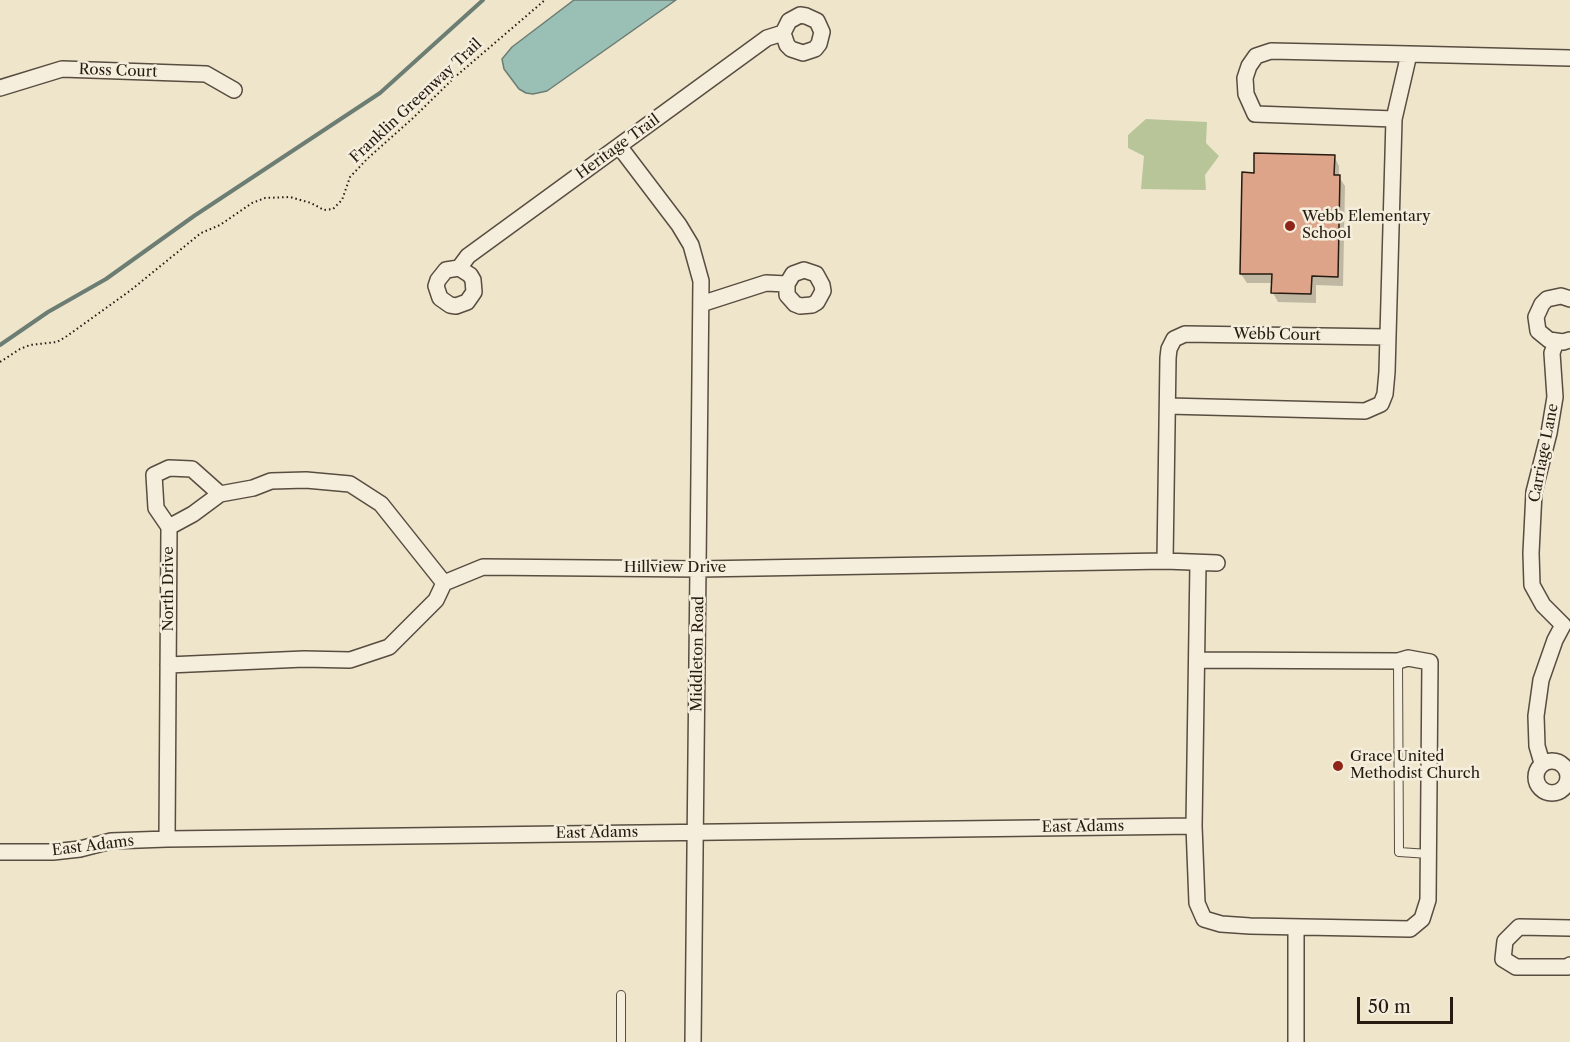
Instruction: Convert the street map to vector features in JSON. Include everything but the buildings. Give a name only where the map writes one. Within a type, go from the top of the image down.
[{"type":"street","name":"Heritage Trail","points":[[459,268],[468,256],[767,38],[783,33]]},
{"type":"street","points":[[1394,119],[1255,114],[1246,94],[1245,78],[1256,56],[1271,51],[1570,58]]},
{"type":"street","points":[[1167,406],[1365,411],[1381,404],[1385,394],[1394,119],[1409,54]]},
{"type":"street","name":"Ross Court","points":[[0,88],[62,69],[206,74],[234,90]]},
{"type":"street","name":"Middleton Road","points":[[619,146],[679,225],[691,245],[700,280],[693,1042]]},
{"type":"street","points":[[701,304],[766,283],[787,284]]},
{"type":"street","name":"Carriage Lane","points":[[1563,341],[1549,340],[1538,331],[1536,317],[1542,304],[1554,297],[1570,299]]},
{"type":"street","name":"Webb Court","points":[[1166,561],[1169,349],[1174,339],[1185,334],[1387,337]]},
{"type":"street","name":"Carriage Lane","points":[[1563,341],[1552,353],[1556,397],[1534,492],[1531,553],[1532,585],[1543,605],[1566,625]]},
{"type":"street","points":[[169,527],[156,508],[154,475],[169,468],[192,469],[220,494]]},
{"type":"street","name":"North Drive","points":[[167,839],[169,527],[193,514],[220,494],[253,488],[272,481],[306,480],[350,484],[381,504],[444,583]]},
{"type":"street","name":"Hillview Drive","points":[[444,583],[483,567],[699,569],[1166,561],[1217,563]]},
{"type":"street","points":[[1197,660],[1398,661],[1408,658],[1430,662],[1428,900],[1422,918],[1410,929],[1221,924],[1204,919],[1197,903],[1194,826],[1198,562]]},
{"type":"street","points":[[168,665],[304,659],[350,660],[389,647],[436,600],[444,583]]},
{"type":"street","points":[[1542,764],[1537,746],[1536,716],[1541,680],[1566,625]]},
{"type":"street","name":"East Adams","points":[[0,852],[53,852],[80,849],[111,841],[167,839],[1194,826]]},
{"type":"street","points":[[1296,927],[1296,1042]]},
{"type":"street","points":[[1570,928],[1519,927],[1505,941],[1503,959],[1516,967],[1567,967],[1570,965]]},
{"type":"lane","points":[[1398,661],[1400,852],[1429,854]]},
{"type":"lane","points":[[621,995],[621,1042]]},
{"type":"path","name":"Franklin Greenway Trail","points":[[0,362],[30,345],[57,342],[67,336],[131,290],[201,233],[220,225],[252,203],[265,198],[290,197],[311,203],[324,210],[333,209],[342,200],[350,177],[368,158],[447,84],[545,0]]},
{"type":"green space","points":[[1146,119],[1207,122],[1206,143],[1219,156],[1205,175],[1206,190],[1141,189],[1144,156],[1128,148],[1128,135]]},
{"type":"water","points":[[574,0],[676,0],[547,91],[526,93],[519,89],[504,69],[502,59],[512,47]]},
{"type":"waterway","points":[[0,345],[48,312],[106,279],[194,216],[380,93],[483,0]]},
{"type":"place","name":"Webb Elementary School","points":[[1290,226]]},
{"type":"place","name":"Grace United Methodist Church","points":[[1338,766]]}]
